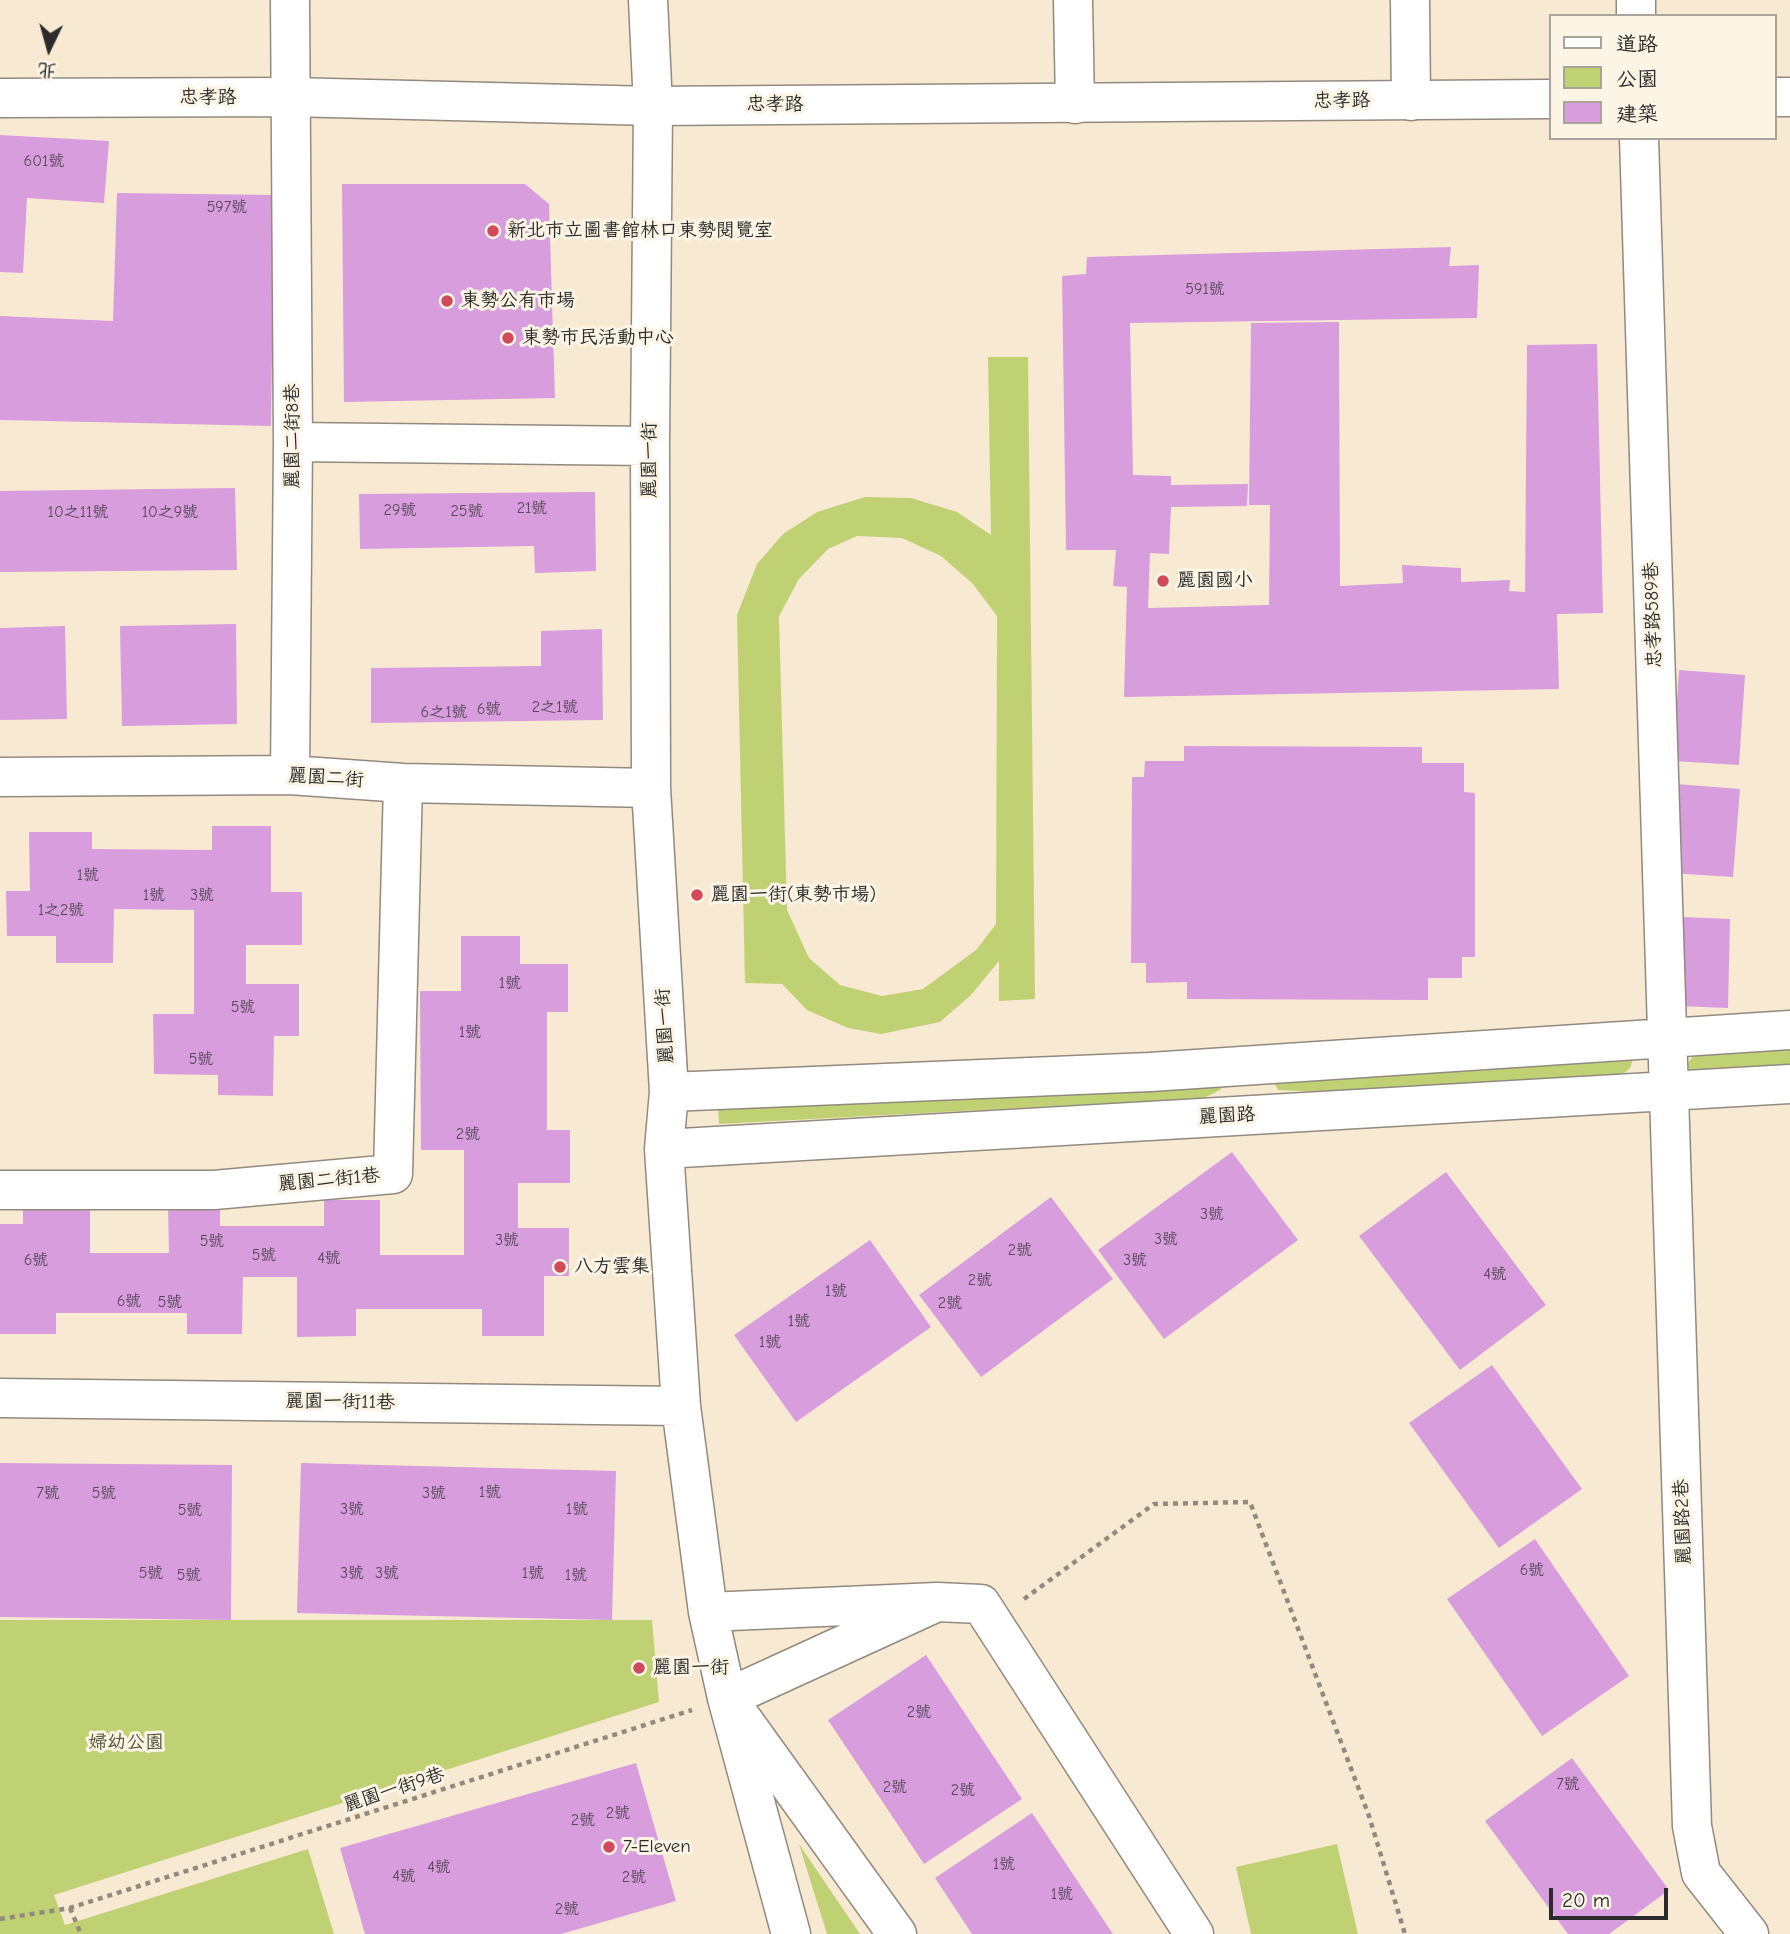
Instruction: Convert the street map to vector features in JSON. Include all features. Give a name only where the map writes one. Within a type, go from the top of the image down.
[{"type":"street","name":"麗園二街8巷","points":[[290,0],[293,442],[290,775]]},
{"type":"street","name":"麗園一街","points":[[648,0],[653,106],[651,788],[668,1092],[664,1149],[681,1406],[708,1612],[727,1698],[791,1934]]},
{"type":"street","points":[[1073,0],[1075,104]]},
{"type":"street","points":[[1410,0],[1411,101]]},
{"type":"street","name":"忠孝路","points":[[0,98],[289,97],[653,106],[1548,99]]},
{"type":"street","name":"忠孝路589巷","points":[[1639,140],[1666,1037],[1670,1092]]},
{"type":"street","points":[[293,442],[650,446]]},
{"type":"street","name":"麗園二街","points":[[0,777],[290,775],[403,783],[651,788]]},
{"type":"street","name":"麗園二街1巷","points":[[0,1190],[214,1190],[393,1174],[403,783]]},
{"type":"street","points":[[668,1092],[1150,1072],[1790,1030]]},
{"type":"street","name":"麗園路","points":[[664,1149],[1790,1084]]},
{"type":"street","name":"麗園路2巷","points":[[1670,1092],[1692,1826],[1701,1873],[1749,1934]]},
{"type":"street","name":"麗園一街11巷","points":[[0,1398],[681,1406]]},
{"type":"street","points":[[897,1934],[727,1698],[937,1602]]},
{"type":"street","points":[[708,1612],[937,1602],[981,1604],[1194,1934]]},
{"type":"path","points":[[992,1622],[1154,1504],[1250,1502],[1369,1816],[1405,1934]]},
{"type":"path","name":"麗園一街9巷","points":[[0,1919],[70,1908],[727,1698]]},
{"type":"path","points":[[70,1908],[81,1934]]},
{"type":"green space","points":[[988,357],[1028,357],[1035,999],[999,1001],[999,961],[971,995],[940,1022],[881,1034],[848,1028],[807,1010],[782,984],[745,983],[737,615],[757,564],[783,534],[817,512],[865,497],[911,498],[957,512],[991,535]],"holes":[[[857,536],[902,538],[941,556],[972,583],[997,616],[996,924],[976,950],[923,989],[882,996],[840,985],[809,958],[787,910],[779,616],[799,579],[828,549]]]},
{"type":"green space","points":[[1790,1048],[1790,1068],[1694,1075],[1687,1065],[1694,1054]]},
{"type":"green space","points":[[1633,1059],[1630,1068],[1622,1075],[1324,1092],[1278,1090],[1273,1080]]},
{"type":"green space","points":[[1206,1078],[1222,1089],[1204,1098],[719,1124],[718,1103]]},
{"type":"green space","name":"婦幼公園","points":[[0,1620],[652,1620],[659,1702],[54,1895],[65,1925],[308,1849],[334,1934],[0,1934]]},
{"type":"green space","points":[[799,1844],[860,1934],[827,1934]]},
{"type":"green space","points":[[1337,1844],[1358,1934],[1251,1934],[1236,1867]]},
{"type":"building","points":[[0,135],[109,141],[104,203],[27,198],[23,273],[0,272]]},
{"type":"building","name":"東勢公有市場","points":[[342,184],[525,184],[549,204],[555,398],[344,402]]},
{"type":"building","points":[[117,193],[274,195],[271,426],[0,420],[0,316],[113,321]]},
{"type":"building","points":[[1451,247],[1449,266],[1479,265],[1477,318],[1130,323],[1133,475],[1171,476],[1171,485],[1248,484],[1247,506],[1171,507],[1169,554],[1150,553],[1148,608],[1269,605],[1270,505],[1249,505],[1251,323],[1339,322],[1340,586],[1403,583],[1402,565],[1461,568],[1461,582],[1510,580],[1509,591],[1525,592],[1527,345],[1597,344],[1603,613],[1557,614],[1559,689],[1124,697],[1127,587],[1113,586],[1116,550],[1066,550],[1062,276],[1086,274],[1087,257]]},
{"type":"building","points":[[235,488],[237,570],[0,572],[0,491]]},
{"type":"building","points":[[595,492],[596,571],[535,573],[534,546],[360,549],[359,494]]},
{"type":"building","points":[[236,624],[237,724],[122,726],[120,626]]},
{"type":"building","points":[[65,626],[67,719],[0,720],[0,628]]},
{"type":"building","points":[[602,629],[603,720],[371,723],[371,668],[541,666],[541,631]]},
{"type":"building","points":[[1679,670],[1745,675],[1739,765],[1673,761]]},
{"type":"building","points":[[1184,746],[1422,747],[1422,763],[1464,763],[1464,792],[1475,793],[1475,957],[1462,957],[1462,978],[1428,978],[1428,1000],[1187,999],[1187,982],[1146,983],[1146,963],[1131,963],[1132,777],[1144,777],[1145,761],[1184,761]]},
{"type":"building","points":[[1676,784],[1740,789],[1733,877],[1670,873]]},
{"type":"building","points":[[212,826],[271,826],[271,892],[302,892],[302,945],[246,945],[246,984],[299,984],[299,1036],[274,1036],[273,1096],[218,1095],[218,1075],[154,1074],[153,1014],[194,1014],[194,910],[114,909],[113,963],[56,963],[56,936],[7,936],[6,891],[30,891],[29,832],[92,832],[92,849],[212,850]]},
{"type":"building","points":[[1682,917],[1730,919],[1728,1008],[1679,1006]]},
{"type":"building","points":[[461,936],[520,936],[520,964],[568,964],[568,1012],[547,1012],[547,1130],[570,1130],[570,1183],[518,1183],[518,1228],[569,1228],[569,1276],[544,1276],[544,1336],[482,1336],[482,1309],[356,1309],[356,1336],[297,1337],[297,1277],[243,1277],[242,1334],[187,1334],[187,1313],[56,1313],[56,1334],[0,1334],[0,1224],[23,1224],[23,1203],[90,1203],[90,1253],[169,1253],[168,1203],[220,1203],[220,1226],[324,1226],[324,1200],[380,1200],[380,1255],[464,1255],[464,1150],[421,1150],[420,991],[461,991]]},
{"type":"building","points":[[1232,1152],[1298,1240],[1164,1339],[1098,1250]]},
{"type":"building","points":[[1446,1172],[1546,1305],[1460,1370],[1359,1236]]},
{"type":"building","points":[[1051,1197],[1113,1279],[981,1377],[919,1295]]},
{"type":"building","points":[[870,1240],[931,1327],[796,1422],[734,1335]]},
{"type":"building","points":[[1492,1365],[1582,1489],[1499,1548],[1409,1423]]},
{"type":"building","points":[[0,1463],[232,1465],[231,1620],[0,1617]]},
{"type":"building","points":[[301,1463],[616,1471],[612,1620],[297,1613]]},
{"type":"building","points":[[1535,1539],[1629,1676],[1542,1736],[1447,1599]]},
{"type":"building","points":[[926,1655],[1022,1799],[924,1864],[828,1720]]},
{"type":"building","points":[[1572,1758],[1669,1890],[1609,1934],[1568,1934],[1485,1821]]},
{"type":"building","points":[[636,1763],[676,1901],[561,1934],[365,1934],[340,1848]]},
{"type":"building","points":[[1032,1813],[1113,1934],[972,1934],[935,1878]]},
{"type":"place","name":"新北市立圖書館林口東勢閱覽室","points":[[493,231]]},
{"type":"place","name":"東勢公有市場","points":[[447,301]]},
{"type":"place","name":"東勢市民活動中心","points":[[508,338]]},
{"type":"place","name":"麗園國小","points":[[1163,581]]},
{"type":"place","name":"麗園一街(東勢市場)","points":[[697,895]]},
{"type":"place","name":"八方雲集","points":[[560,1267]]},
{"type":"place","name":"麗園一街","points":[[639,1668]]},
{"type":"place","name":"7-Eleven","points":[[609,1847]]}]
